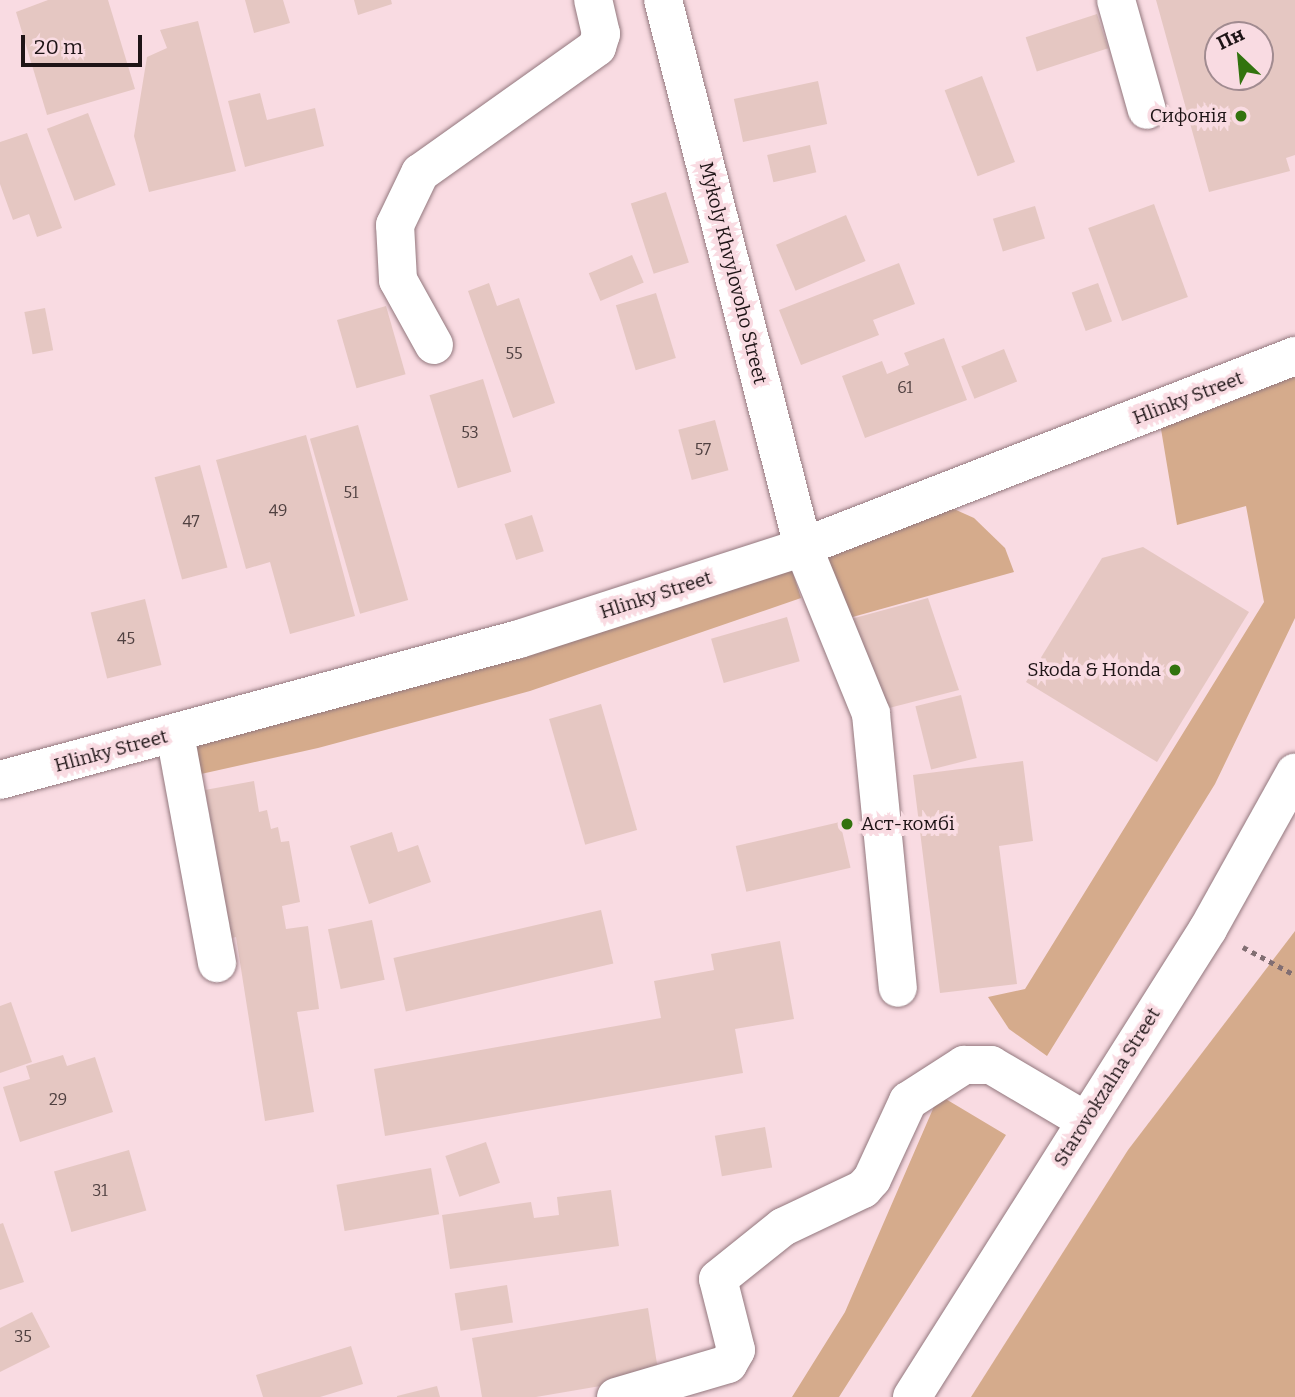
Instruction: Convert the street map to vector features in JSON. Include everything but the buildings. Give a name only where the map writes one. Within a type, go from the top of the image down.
[{"type":"street","points":[[434,345],[398,280],[395,225],[420,173],[597,47],[601,34],[593,0]]},
{"type":"street","name":"Mykoly Khvylovoho Street","points":[[663,0],[803,547],[871,714],[898,988]]},
{"type":"street","points":[[1116,0],[1147,110]]},
{"type":"street","name":"Hlinky Street","points":[[0,780],[519,639],[803,547],[1295,356]]},
{"type":"street","points":[[175,734],[218,963]]},
{"type":"street","name":"Starovokzalna Street","points":[[912,1397],[1208,929],[1295,773]]},
{"type":"street","points":[[616,1397],[728,1364],[736,1350],[718,1279],[783,1227],[863,1189],[873,1179],[908,1101],[964,1065],[990,1065],[1086,1121]]},
{"type":"path","points":[[1208,929],[1295,975]]},
{"type":"shaded area","points":[[1295,365],[1295,618],[1215,784],[1047,1056],[1009,1029],[988,997],[1025,989],[1264,602],[1246,506],[1177,525],[1159,417]]},
{"type":"shaded area","points":[[936,501],[974,518],[1005,548],[1014,572],[849,618],[821,546]]},
{"type":"shaded area","points":[[789,561],[801,598],[530,691],[318,748],[183,778],[177,747]]},
{"type":"shaded area","points":[[1295,931],[1295,1397],[971,1397],[1128,1150]]},
{"type":"shaded area","points":[[939,1095],[1006,1135],[839,1397],[792,1397],[845,1312]]},
{"type":"place","name":"Сифонія","points":[[1241,116]]},
{"type":"place","name":"Skoda & Honda","points":[[1175,670]]},
{"type":"place","name":"Аст-комбі","points":[[847,824]]}]
